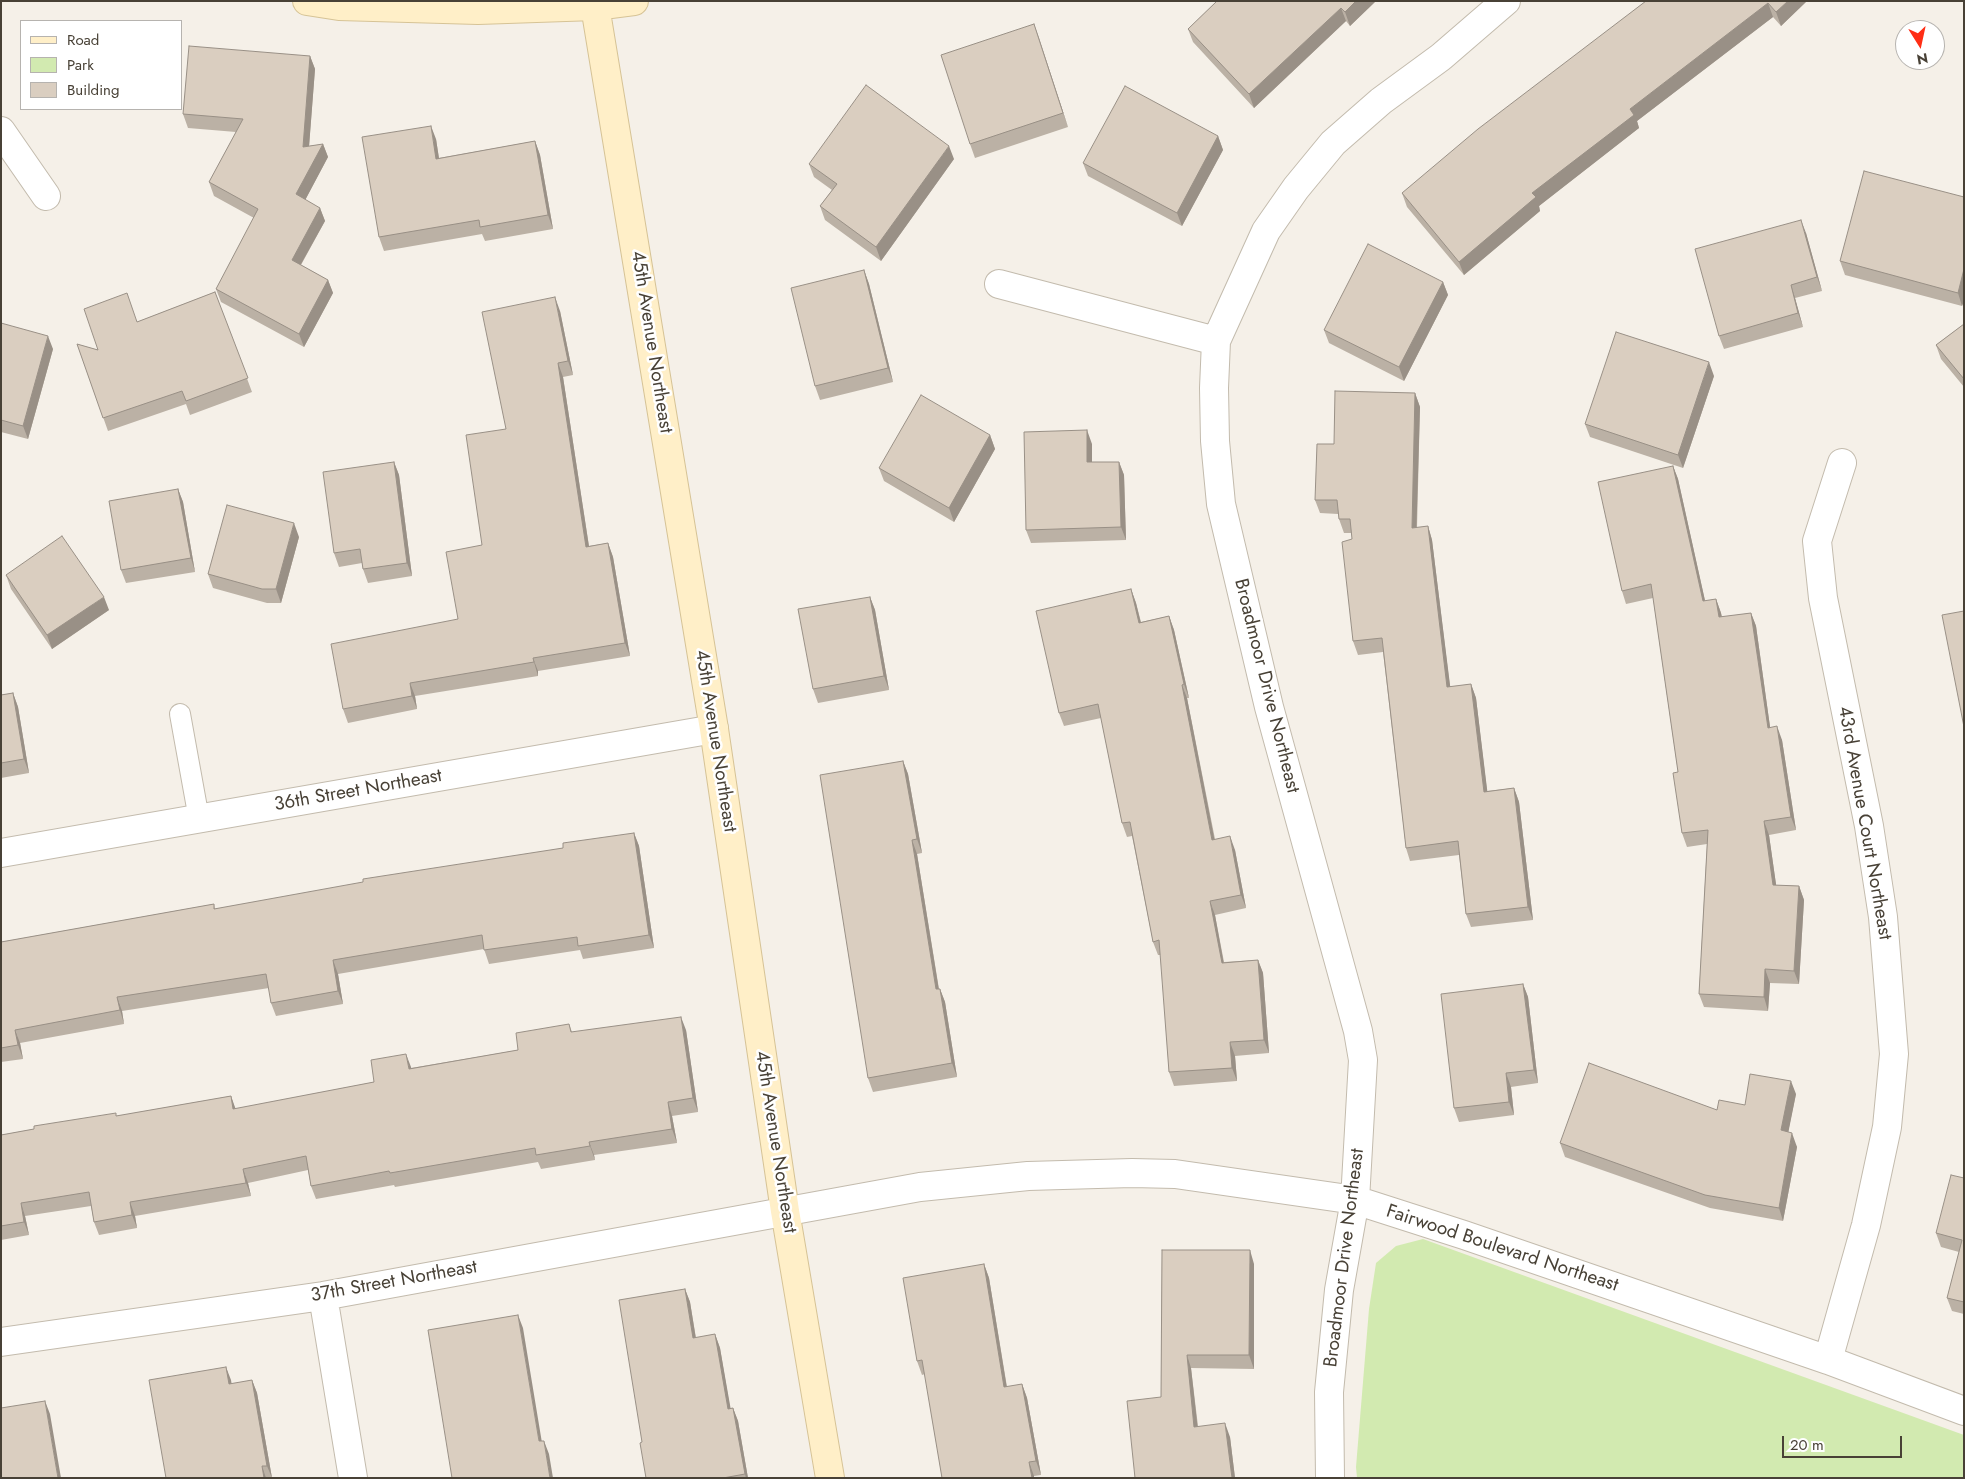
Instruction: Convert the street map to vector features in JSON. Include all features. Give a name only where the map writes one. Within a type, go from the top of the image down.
[{"type":"street","points":[[306,1],[339,6],[478,10],[595,6],[634,1]]},
{"type":"street","name":"Broadmoor Drive Northeast","points":[[1330,1478],[1329,1392],[1340,1290],[1355,1200],[1363,1060],[1358,1031],[1269,707],[1221,504],[1215,432],[1216,341],[1266,230],[1296,188],[1333,143],[1381,101],[1441,57],[1506,1]]},
{"type":"street","name":"45th Avenue Northeast","points":[[595,6],[714,729],[785,1211],[830,1478]]},
{"type":"street","points":[[1,131],[46,196]]},
{"type":"street","points":[[999,284],[1216,341]]},
{"type":"street","name":"43rd Avenue Court Northeast","points":[[1828,1360],[1869,1208],[1887,1127],[1894,1054],[1883,917],[1869,826],[1823,598],[1817,540],[1842,463]]},
{"type":"street","name":"36th Street Northeast","points":[[1,854],[714,729]]},
{"type":"street","name":"Fairwood Boulevard Northeast","points":[[785,1211],[920,1187],[1028,1176],[1132,1173],[1175,1174],[1355,1200],[1464,1235],[1828,1360],[1964,1411]]},
{"type":"street","name":"37th Street Northeast","points":[[1,1342],[323,1296],[785,1211]]},
{"type":"street","points":[[323,1296],[353,1478]]},
{"type":"lane","points":[[180,714],[199,819]]},
{"type":"green space","points":[[1423,1239],[1964,1435],[1964,1478],[1357,1478],[1356,1467],[1369,1309],[1376,1263],[1396,1246]]},
{"type":"building","points":[[1217,1],[1356,1],[1345,12],[1341,8],[1249,94],[1188,29]]},
{"type":"building","points":[[1646,1],[1788,1],[1776,12],[1768,3],[1630,109],[1634,115],[1532,193],[1536,197],[1459,262],[1402,193],[1478,129]]},
{"type":"building","points":[[1034,24],[1063,113],[970,144],[941,55]]},
{"type":"building","points":[[189,46],[310,56],[303,147],[323,144],[296,194],[320,208],[292,260],[328,280],[299,334],[216,289],[258,209],[209,182],[243,119],[183,114]]},
{"type":"building","points":[[866,85],[949,146],[876,247],[820,206],[837,184],[809,164]]},
{"type":"building","points":[[1125,86],[1218,136],[1177,213],[1083,163]]},
{"type":"building","points":[[431,126],[436,159],[535,141],[548,215],[480,227],[479,220],[379,237],[362,137]]},
{"type":"building","points":[[1864,171],[1964,197],[1964,269],[1958,293],[1840,261]]},
{"type":"building","points":[[1801,220],[1817,277],[1791,285],[1798,313],[1719,336],[1695,249]]},
{"type":"building","points":[[1368,244],[1443,282],[1399,367],[1324,330]]},
{"type":"building","points":[[864,270],[888,368],[815,386],[791,288]]},
{"type":"building","points":[[215,292],[248,378],[186,401],[182,391],[103,418],[77,344],[98,350],[84,309],[127,293],[137,322]]},
{"type":"building","points":[[555,297],[568,361],[558,363],[586,547],[608,543],[625,643],[533,658],[534,662],[410,683],[412,696],[343,709],[331,644],[458,619],[446,552],[482,545],[466,435],[506,429],[482,312]]},
{"type":"building","points":[[1,323],[48,336],[23,426],[1,420]]},
{"type":"building","points":[[1964,324],[1964,379],[1936,345]]},
{"type":"building","points":[[1616,332],[1709,362],[1678,455],[1585,424]]},
{"type":"building","points":[[1335,391],[1415,393],[1412,528],[1428,526],[1447,687],[1471,684],[1484,792],[1514,788],[1528,907],[1466,914],[1458,841],[1406,848],[1382,638],[1353,641],[1342,542],[1352,539],[1350,519],[1339,519],[1337,500],[1315,500],[1317,444],[1334,444]]},
{"type":"building","points":[[921,395],[990,435],[949,508],[879,468]]},
{"type":"building","points":[[1087,430],[1087,462],[1119,462],[1121,527],[1026,530],[1024,432]]},
{"type":"building","points":[[394,462],[407,563],[363,569],[360,549],[334,553],[323,472]]},
{"type":"building","points":[[1673,466],[1703,601],[1716,599],[1719,617],[1751,613],[1768,728],[1777,726],[1791,817],[1764,821],[1773,885],[1799,886],[1794,971],[1765,969],[1764,997],[1699,994],[1708,830],[1682,833],[1673,773],[1678,772],[1651,584],[1622,591],[1598,482]]},
{"type":"building","points":[[178,489],[191,558],[121,570],[109,501]]},
{"type":"building","points":[[227,505],[294,523],[276,589],[262,589],[208,574]]},
{"type":"building","points":[[62,536],[104,597],[47,635],[6,575]]},
{"type":"building","points":[[1131,589],[1139,623],[1169,616],[1184,684],[1182,685],[1212,840],[1230,836],[1241,895],[1210,901],[1222,963],[1258,960],[1264,1040],[1230,1042],[1232,1068],[1169,1072],[1159,940],[1153,942],[1130,822],[1122,823],[1098,704],[1059,713],[1036,611]]},
{"type":"building","points":[[870,597],[884,676],[813,689],[798,609]]},
{"type":"building","points":[[1964,611],[1964,727],[1942,615]]},
{"type":"building","points":[[13,693],[24,759],[1,763],[1,695]]},
{"type":"building","points":[[903,761],[917,839],[912,840],[936,989],[940,989],[952,1063],[868,1078],[820,775]]},
{"type":"building","points":[[634,833],[649,935],[578,946],[577,937],[484,950],[482,935],[333,960],[338,991],[271,1003],[266,974],[117,997],[120,1010],[15,1030],[18,1045],[1,1048],[1,942],[214,904],[214,909],[363,882],[363,879],[563,848],[563,843]]},
{"type":"building","points":[[1523,984],[1534,1070],[1506,1073],[1509,1102],[1454,1108],[1441,994]]},
{"type":"building","points":[[681,1017],[693,1098],[668,1102],[672,1129],[589,1142],[590,1146],[536,1155],[535,1148],[390,1173],[389,1171],[311,1186],[306,1156],[243,1169],[246,1183],[130,1202],[132,1215],[94,1222],[89,1192],[21,1203],[24,1222],[1,1226],[1,1135],[34,1129],[34,1126],[116,1113],[116,1116],[231,1096],[233,1109],[374,1082],[371,1060],[406,1054],[409,1069],[518,1050],[516,1033],[569,1024],[571,1032]]},
{"type":"building","points":[[1589,1063],[1717,1110],[1719,1100],[1745,1105],[1750,1074],[1791,1081],[1781,1130],[1792,1133],[1779,1208],[1705,1195],[1560,1143]]},
{"type":"building","points":[[1951,1175],[1964,1178],[1964,1302],[1947,1298],[1962,1240],[1936,1233]]},
{"type":"building","points":[[1162,1250],[1250,1250],[1249,1355],[1187,1355],[1194,1427],[1225,1423],[1232,1478],[1135,1478],[1127,1401],[1161,1397]]},
{"type":"building","points":[[984,1264],[1004,1387],[1022,1384],[1036,1461],[1029,1462],[1032,1478],[942,1478],[922,1360],[917,1361],[903,1278]]},
{"type":"building","points":[[685,1289],[693,1338],[715,1334],[728,1409],[733,1408],[745,1474],[723,1478],[646,1478],[619,1300]]},
{"type":"building","points":[[518,1315],[539,1441],[544,1441],[550,1478],[452,1478],[428,1330]]},
{"type":"building","points":[[226,1367],[229,1384],[252,1380],[267,1466],[262,1466],[264,1478],[166,1478],[149,1380]]},
{"type":"building","points":[[45,1401],[58,1478],[1,1478],[1,1408]]}]
